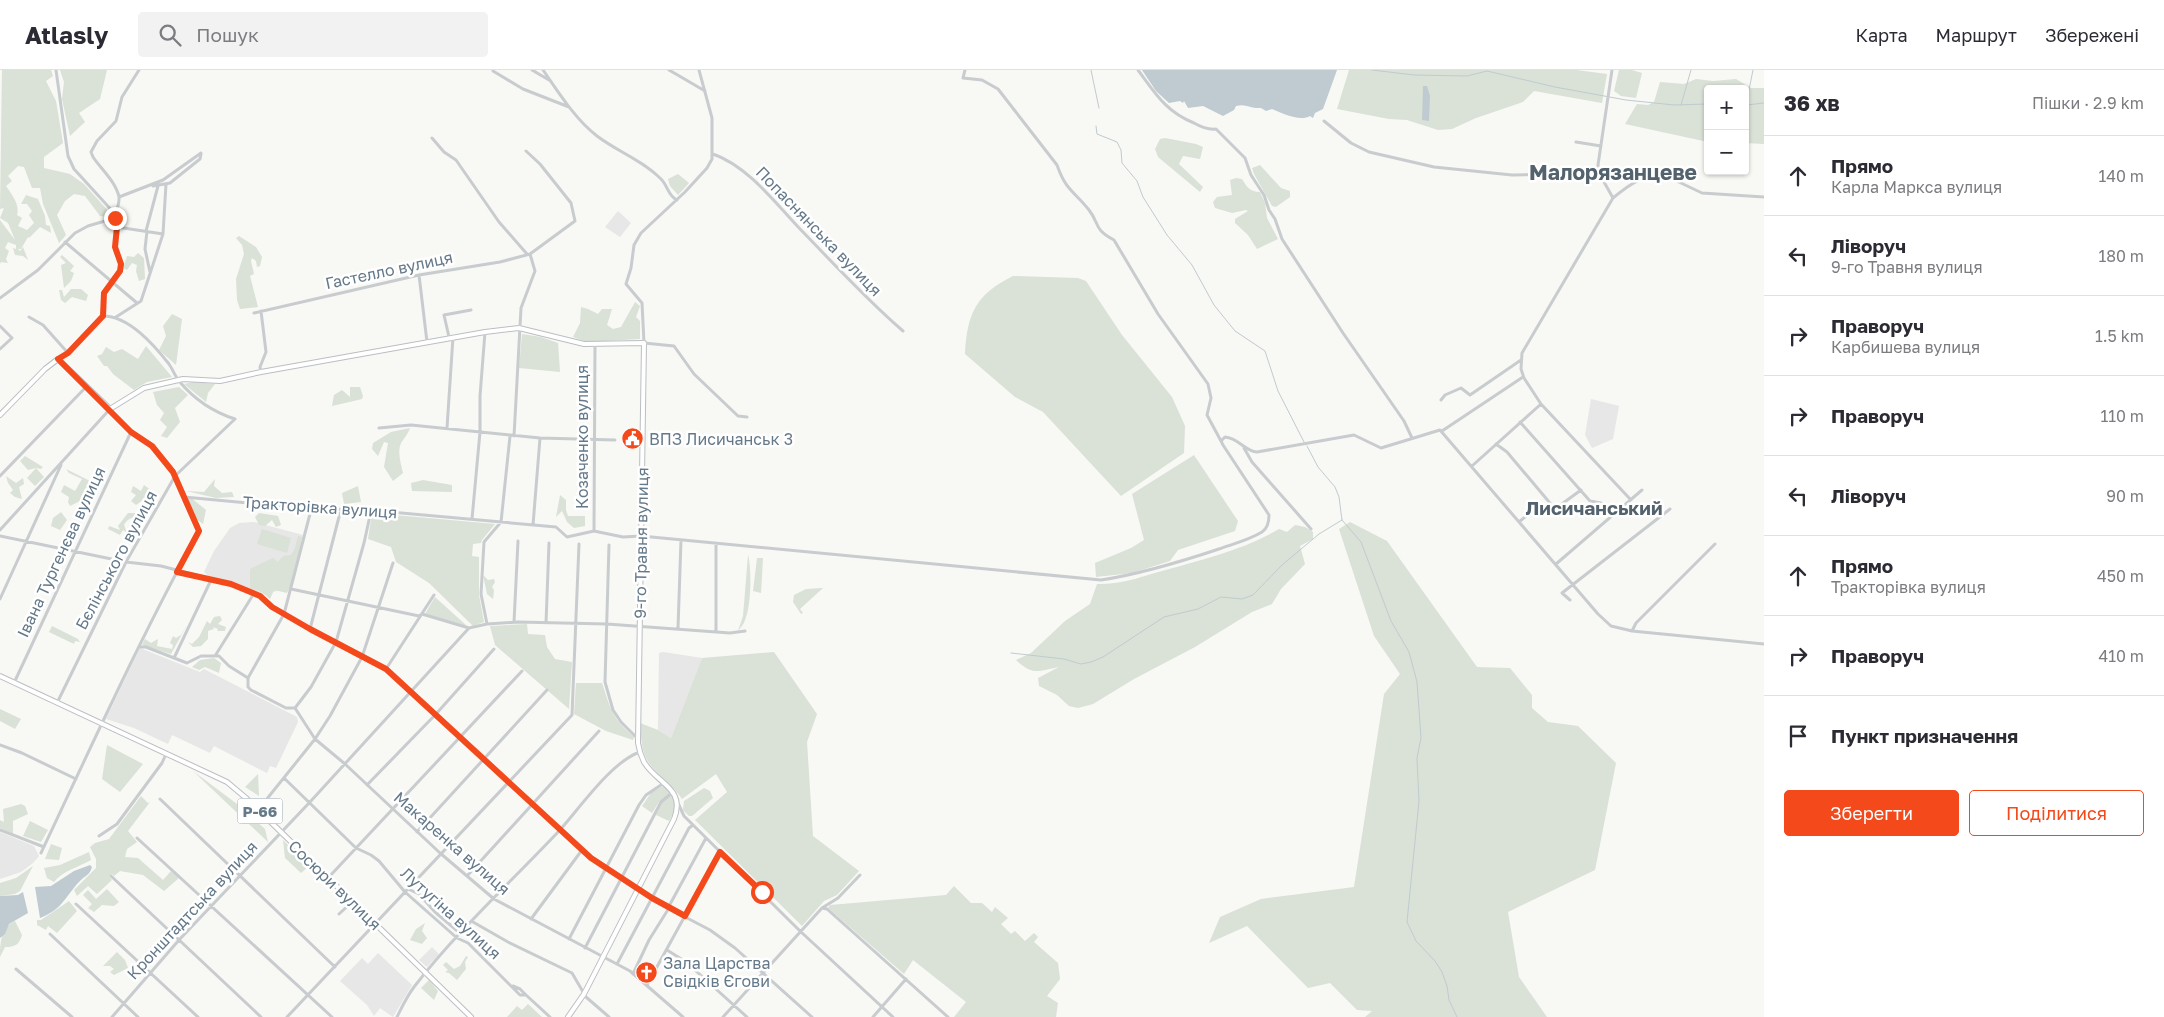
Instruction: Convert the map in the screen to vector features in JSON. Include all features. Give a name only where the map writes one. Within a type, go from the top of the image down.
[{"type":"main road","points":[[0,415],[45,368],[58,359],[110,409],[144,388],[178,380],[220,381],[485,332],[519,328],[584,344],[644,342]]},
{"type":"main road","name":"9-го Травня вулиця","points":[[644,342],[638,739],[640,752],[650,770],[673,792],[678,804]]},
{"type":"main road","name":"Сосюри вулиця","points":[[0,676],[226,782],[258,810],[471,1017]]},
{"type":"main road","points":[[568,1017],[584,994],[674,819],[678,804]]},
{"type":"street","points":[[56,70],[68,156],[74,169],[116,216]]},
{"type":"street","points":[[58,359],[68,353],[103,316],[104,293],[120,271],[121,264],[115,247],[119,197],[117,189],[95,161],[91,152],[96,141],[116,121],[122,97],[139,70]]},
{"type":"street","points":[[532,70],[552,82]]},
{"type":"street","points":[[544,70],[571,108],[596,135],[622,153],[635,157],[662,180],[673,198],[677,200],[707,168],[713,154],[712,118],[699,70]]},
{"type":"street","points":[[669,70],[706,91]]},
{"type":"street","points":[[965,70],[963,78],[982,80],[998,88],[1057,165],[1062,180],[1072,194],[1092,213],[1096,226],[1105,235],[1114,240],[1158,314],[1208,384],[1211,398],[1206,415],[1221,441],[1225,437],[1236,439],[1250,451],[1258,452],[1354,435],[1381,448],[1440,430],[1442,431],[1523,377]]},
{"type":"street","points":[[1138,70],[1159,98],[1177,116],[1206,128],[1216,129],[1240,151],[1278,224],[1282,240],[1404,421],[1412,438]]},
{"type":"street","points":[[1612,70],[1601,146],[1600,173],[1613,198]]},
{"type":"street","points":[[493,71],[523,88],[571,108]]},
{"type":"street","points":[[1324,121],[1351,143],[1369,152],[1434,167],[1512,175],[1600,173]]},
{"type":"street","points":[[432,138],[444,152],[456,160],[499,222],[529,254],[535,271],[521,308],[512,436],[501,522],[484,542],[481,594],[487,624]]},
{"type":"street","points":[[1576,142],[1601,146]]},
{"type":"street","name":"Гастелло вулиця","points":[[254,312],[419,275],[500,262],[529,254],[575,221],[571,202],[540,164],[526,151]]},
{"type":"street","points":[[119,197],[163,180],[202,153],[200,159],[180,176],[166,184],[150,186]]},
{"type":"street","name":"Попаснянська вулиця","points":[[713,154],[738,167],[774,201],[874,306],[903,331]]},
{"type":"street","points":[[1630,500],[1541,404],[1523,377],[1522,360],[1528,342],[1613,198],[1631,185],[1655,174],[1662,174],[1702,193],[1764,196]]},
{"type":"street","points":[[116,318],[141,301],[163,234],[166,184]]},
{"type":"street","points":[[150,272],[144,249],[146,231],[158,186]]},
{"type":"street","name":"9-го Травня вулиця","points":[[644,342],[642,303],[634,292],[627,287],[626,281],[631,268],[635,242],[648,225],[677,200]]},
{"type":"street","points":[[0,298],[38,270],[75,233],[116,216]]},
{"type":"street","points":[[117,227],[163,234]]},
{"type":"street","points":[[65,242],[137,303]]},
{"type":"street","points":[[419,275],[427,342]]},
{"type":"street","points":[[447,428],[451,337],[444,315],[471,310]]},
{"type":"street","points":[[261,311],[266,352],[260,367],[261,372]]},
{"type":"street","points":[[103,316],[124,321],[156,350],[170,366],[178,380]]},
{"type":"street","points":[[29,317],[43,324],[68,353]]},
{"type":"street","points":[[0,326],[12,338],[0,349]]},
{"type":"street","points":[[472,519],[480,432],[480,396],[485,332]]},
{"type":"street","points":[[644,342],[674,346],[694,374],[738,416],[747,417]]},
{"type":"street","name":"Козаченко вулиця","points":[[594,344],[594,530]]},
{"type":"street","points":[[1441,400],[1445,395],[1461,388],[1470,395],[1522,360]]},
{"type":"street","name":"Бєлінського вулиця","points":[[57,703],[126,562],[175,476],[235,419],[215,412],[178,380]]},
{"type":"street","points":[[0,476],[86,387]]},
{"type":"street","points":[[1472,466],[1541,404]]},
{"type":"street","points":[[0,530],[110,409],[131,432],[152,446],[175,476],[199,531],[101,722],[41,853]]},
{"type":"street","points":[[1520,422],[1590,501],[1601,503],[1614,515]]},
{"type":"street","points":[[379,428],[411,425],[512,436],[615,440]]},
{"type":"street","points":[[1442,431],[1572,584],[1611,626],[1632,631],[1764,644]]},
{"type":"street","name":"Івана Тургенєва вулиця","points":[[14,683],[131,432]]},
{"type":"street","points":[[533,525],[540,438]]},
{"type":"street","name":"Тракторівка вулиця","points":[[184,497],[308,508],[371,510],[556,527],[567,537],[594,530],[623,537],[641,536],[1101,580],[1133,575],[1236,543],[1266,528],[1269,515],[1221,441]]},
{"type":"street","points":[[1496,444],[1507,452],[1555,509]]},
{"type":"street","points":[[1243,445],[1252,462],[1311,529]]},
{"type":"street","points":[[0,599],[62,462]]},
{"type":"street","points":[[1519,522],[1538,506],[1555,509],[1581,490]]},
{"type":"street","points":[[1556,564],[1642,490]]},
{"type":"street","points":[[308,508],[311,510],[284,614],[248,678],[248,687],[258,695],[286,708],[295,708],[311,687],[336,642],[371,510]]},
{"type":"street","points":[[1570,600],[1562,593],[1670,509]]},
{"type":"street","points":[[310,629],[340,513]]},
{"type":"street","points":[[0,536],[76,550],[126,562],[161,566],[177,572],[231,584],[260,596],[284,614],[386,669],[582,850],[620,878],[668,908],[710,930],[735,948],[812,1017]]},
{"type":"street","points":[[678,628],[681,540]]},
{"type":"street","points":[[514,622],[518,541]]},
{"type":"street","points":[[546,623],[549,543]]},
{"type":"street","points":[[716,543],[716,631]]},
{"type":"street","points":[[287,1017],[572,715],[579,544]]},
{"type":"street","points":[[1632,631],[1636,623],[1715,544]]},
{"type":"street","points":[[609,546],[605,682],[613,710],[621,722],[638,739]]},
{"type":"street","points":[[258,810],[315,739],[330,716],[362,657],[393,563]]},
{"type":"street","points":[[174,658],[211,580]]},
{"type":"street","points":[[291,589],[377,608],[419,616],[422,614],[469,628],[487,624],[514,622],[607,624],[730,633],[746,632]]},
{"type":"street","points":[[215,656],[254,595]]},
{"type":"street","points":[[386,669],[434,595]]},
{"type":"street","name":"Кронштадтська вулиця","points":[[112,1017],[122,1003],[179,940],[310,802],[469,628]]},
{"type":"street","points":[[138,647],[146,647],[188,664],[201,656],[219,656],[229,666],[248,678]]},
{"type":"street","points":[[366,786],[436,714],[494,649]]},
{"type":"street","points":[[328,878],[522,671]]},
{"type":"street","points":[[417,832],[547,690]]},
{"type":"street","name":"Макаренка вулиця","points":[[295,708],[315,739],[345,764],[366,786],[440,853],[494,899],[634,974],[683,1017]]},
{"type":"street","points":[[467,876],[599,731]]},
{"type":"street","points":[[0,745],[22,753],[76,779]]},
{"type":"street","points":[[397,1017],[413,988],[461,934],[613,771],[627,758],[640,752]]},
{"type":"street","points":[[99,836],[111,826],[117,824],[163,762],[167,753]]},
{"type":"street","name":"Лутугіна вулиця","points":[[284,778],[356,848],[372,855],[379,861],[406,890],[458,938],[468,943],[520,995],[526,995],[550,1017]]},
{"type":"street","points":[[569,939],[646,795],[664,783]]},
{"type":"street","points":[[586,948],[620,878],[661,802],[673,792]]},
{"type":"street","points":[[160,799],[335,967]]},
{"type":"street","points":[[678,804],[681,813],[720,852],[800,931],[893,1017]]},
{"type":"street","points":[[674,819],[680,816],[689,820]]},
{"type":"street","points":[[617,964],[689,828],[693,825]]},
{"type":"street","points":[[0,830],[44,847]]},
{"type":"street","points":[[137,838],[332,1017]]},
{"type":"street","points":[[634,974],[649,940],[706,838]]},
{"type":"street","points":[[531,919],[582,850]]},
{"type":"street","points":[[647,985],[668,950],[720,852]]},
{"type":"street","points":[[723,1017],[822,908],[838,898],[860,875]]},
{"type":"street","points":[[111,876],[261,1017]]},
{"type":"street","name":"Лутугіна вулиця","points":[[406,890],[419,894],[435,912],[461,934]]},
{"type":"street","points":[[339,914],[352,902]]},
{"type":"street","points":[[76,904],[198,1017]]},
{"type":"street","points":[[822,908],[827,909],[948,1017]]},
{"type":"street","points":[[473,922],[508,942],[572,973],[584,994],[609,1017]]},
{"type":"street","points":[[50,934],[138,1017]]},
{"type":"street","points":[[668,950],[686,962],[747,1017]]},
{"type":"street","points":[[16,969],[72,1017]]},
{"type":"street","points":[[873,1017],[883,1008],[885,1002],[906,979]]},
{"type":"shaded area","points":[[2,70],[51,70],[53,76],[46,81],[56,101],[63,143],[44,157],[44,168],[70,174],[84,184],[110,213],[108,217],[100,216],[85,196],[74,194],[65,201],[57,215],[66,235],[59,243],[43,204],[40,188],[32,188],[24,167],[18,166],[8,176],[12,181],[6,186],[16,203],[17,215],[22,218],[18,226],[27,230],[34,223],[29,215],[32,211],[27,204],[21,204],[26,195],[38,199],[45,216],[46,225],[50,226],[51,233],[40,227],[28,237],[21,249],[18,249],[20,251],[23,247],[28,260],[23,256],[15,255],[13,248],[16,249],[16,245],[8,242],[5,248],[9,251],[6,259],[8,263],[1,262],[0,264],[0,220],[15,240],[8,223],[0,218],[4,208],[0,209]]},
{"type":"shaded area","points":[[60,70],[107,70],[100,99],[79,113],[85,122],[70,136],[62,99],[64,82]]},
{"type":"shaded area","points":[[1142,70],[1337,70],[1323,109],[1315,113],[1313,118],[1310,116],[1301,118],[1272,109],[1266,111],[1261,108],[1243,105],[1236,106],[1234,110],[1223,116],[1203,106],[1188,108],[1184,101],[1183,103],[1180,101],[1169,103],[1156,91]]},
{"type":"shaded area","points":[[1349,70],[1576,70],[1607,74],[1602,103],[1534,91],[1523,102],[1476,118],[1452,129],[1438,130],[1407,120],[1389,119],[1337,109]]},
{"type":"shaded area","points":[[1619,70],[1632,70],[1642,73],[1636,98],[1621,96],[1614,91]]},
{"type":"shaded area","points":[[1696,79],[1713,81],[1736,79],[1746,85],[1704,85],[1704,141],[1625,124],[1637,104],[1648,105],[1654,102],[1660,82],[1684,84]]},
{"type":"shaded area","points":[[1423,86],[1427,86],[1430,96],[1429,121],[1422,120]]},
{"type":"shaded area","points":[[1749,87],[1764,88],[1764,144],[1749,143]]},
{"type":"shaded area","points":[[1165,138],[1203,147],[1200,159],[1183,156],[1179,164],[1203,187],[1200,192],[1158,157],[1155,149],[1160,139]]},
{"type":"shaded area","points":[[1260,165],[1281,188],[1290,191],[1290,197],[1276,207],[1272,206],[1254,174],[1252,168]]},
{"type":"shaded area","points":[[678,174],[689,183],[678,195],[670,186],[668,179]]},
{"type":"shaded area","points":[[1242,179],[1251,190],[1260,192],[1265,203],[1267,218],[1278,239],[1257,249],[1248,235],[1235,223],[1235,219],[1248,211],[1232,213],[1215,208],[1213,202],[1217,197],[1232,195],[1230,180]]},
{"type":"shaded area","points":[[618,211],[631,223],[620,237],[605,227]]},
{"type":"shaded area","points":[[239,236],[256,247],[262,257],[260,266],[257,267],[256,261],[252,258],[251,261],[254,274],[250,276],[258,307],[240,309],[237,300],[236,279],[244,254],[242,245],[236,238]]},
{"type":"shaded area","points":[[138,253],[144,258],[145,279],[139,281],[136,271],[137,265],[132,263],[127,270],[123,268],[127,256],[134,257]]},
{"type":"shaded area","points":[[62,255],[74,266],[70,271],[74,273],[71,281],[64,288],[61,265],[66,263],[60,257]]},
{"type":"shaded area","points":[[1013,276],[1078,278],[1086,281],[1122,335],[1172,397],[1185,426],[1184,453],[1121,496],[1043,412],[1015,397],[965,354],[968,327],[976,307],[990,290]]},
{"type":"shaded area","points":[[71,289],[81,289],[88,295],[86,301],[72,297],[65,303],[61,300],[59,290],[62,290],[64,297]]},
{"type":"shaded area","points":[[635,302],[640,306],[636,317],[640,321],[640,339],[586,342],[573,337],[580,323],[581,307],[598,314],[602,309],[612,309],[607,325],[613,329],[621,327]]},
{"type":"shaded area","points":[[172,314],[182,319],[176,365],[159,350],[166,336],[163,326]]},
{"type":"shaded area","points":[[522,334],[541,337],[558,343],[560,372],[519,368]]},
{"type":"shaded area","points":[[146,346],[172,377],[147,382],[134,390],[113,374],[107,366],[104,366],[97,356],[102,354],[106,347],[114,352],[122,349],[138,359]]},
{"type":"shaded area","points":[[193,382],[215,384],[208,393],[206,402],[184,384]]},
{"type":"shaded area","points":[[179,387],[188,395],[175,408],[180,422],[167,438],[161,436],[167,427],[160,420],[164,413],[157,405],[153,392]]},
{"type":"shaded area","points":[[350,387],[360,387],[362,399],[332,406],[334,395],[342,390],[350,397]]},
{"type":"shaded area","points":[[1591,399],[1619,406],[1613,439],[1592,448],[1585,435]]},
{"type":"shaded area","points":[[410,428],[399,450],[403,473],[393,481],[384,467],[388,443],[384,442],[378,456],[372,449],[373,443],[391,432]]},
{"type":"shaded area","points":[[1194,455],[1238,521],[1235,531],[1178,550],[1170,561],[1132,573],[1096,577],[1095,563],[1131,548],[1144,540],[1132,494]]},
{"type":"shaded area","points":[[25,456],[43,467],[41,469],[28,470],[20,461]]},
{"type":"shaded area","points":[[36,468],[44,477],[35,486],[27,478]]},
{"type":"shaded area","points":[[66,469],[94,483],[88,496],[93,500],[89,506],[80,501],[70,506],[68,502],[69,497],[61,492],[64,485],[75,491],[82,479],[69,473]]},
{"type":"shaded area","points":[[6,476],[16,483],[23,478],[24,484],[19,487],[22,499],[10,493],[13,490]]},
{"type":"shaded area","points":[[215,479],[214,486],[222,493],[232,492],[234,497],[216,498],[186,491],[204,492]]},
{"type":"shaded area","points":[[423,480],[452,485],[452,492],[412,491],[411,483]]},
{"type":"shaded area","points":[[144,485],[152,491],[150,496],[152,499],[146,503],[143,500],[136,505],[131,501],[136,495],[131,492],[133,486],[141,491]]},
{"type":"shaded area","points":[[358,486],[361,502],[344,504],[342,493]]},
{"type":"shaded area","points":[[560,495],[566,500],[568,516],[585,516],[585,526],[574,528],[567,522],[562,511],[556,517]]},
{"type":"shaded area","points":[[190,497],[206,510],[203,524],[196,519],[186,500]]},
{"type":"shaded area","points":[[61,512],[67,520],[60,530],[51,526],[53,518]]},
{"type":"shaded area","points":[[128,513],[142,513],[140,517],[133,518],[125,523],[127,533],[123,530],[120,535],[108,529],[109,526],[120,530],[118,526]]},
{"type":"shaded area","points":[[259,513],[278,516],[281,525],[276,527],[272,520],[265,526],[259,525],[255,517]]},
{"type":"shaded area","points":[[372,513],[495,524],[481,543],[473,544],[472,556],[479,557],[479,595],[484,622],[473,626],[429,583],[396,562],[391,547],[368,539]]},
{"type":"shaded area","points":[[254,522],[303,535],[291,586],[265,595],[234,582],[208,576],[204,572],[214,551],[230,528],[239,523]]},
{"type":"shaded area","points":[[1350,522],[1387,541],[1477,667],[1510,668],[1532,695],[1532,708],[1548,722],[1578,726],[1616,763],[1595,870],[1508,912],[1519,977],[1547,1017],[1365,1017],[1372,1011],[1357,1010],[1330,983],[1308,988],[1247,926],[1209,943],[1220,917],[1261,899],[1354,887],[1384,694],[1400,674],[1374,636],[1339,529]]},
{"type":"shaded area","points":[[1295,525],[1305,527],[1313,532],[1313,539],[1300,546],[1305,564],[1281,589],[1272,604],[1252,612],[1195,647],[1134,679],[1093,704],[1078,708],[1069,706],[1057,695],[1039,686],[1038,678],[1059,667],[1036,671],[1027,668],[1016,660],[1031,653],[1065,621],[1090,604],[1097,584],[1130,580],[1207,558],[1237,549],[1279,529],[1287,532]]},
{"type":"shaded area","points":[[262,529],[291,538],[287,553],[257,544]]},
{"type":"shaded area","points":[[298,536],[302,537],[291,585],[287,593],[274,590],[270,599],[262,592],[250,588],[250,569],[273,558],[278,562],[283,556],[291,555]]},
{"type":"shaded area","points":[[748,555],[750,578],[749,606],[745,621],[738,631],[743,616]]},
{"type":"shaded area","points":[[757,558],[763,558],[761,593],[753,591]]},
{"type":"shaded area","points":[[483,575],[488,580],[494,579],[495,582],[492,587],[494,590],[493,599],[487,594]]},
{"type":"shaded area","points":[[823,588],[800,609],[803,613],[801,614],[793,602],[794,595],[806,589]]},
{"type":"shaded area","points":[[435,597],[467,626],[425,614]]},
{"type":"shaded area","points":[[220,616],[222,620],[218,624],[226,627],[225,631],[217,631],[218,629],[213,627],[214,629],[208,631],[208,639],[201,646],[193,647],[188,642],[192,644],[199,637],[207,621],[210,624],[214,617]]},
{"type":"shaded area","points":[[527,624],[528,634],[545,635],[547,647],[555,659],[572,662],[569,709],[495,645],[490,626]]},
{"type":"shaded area","points":[[187,625],[171,654],[142,645],[145,639],[151,643],[158,639],[157,646],[172,649],[173,645],[170,643],[173,636],[176,638],[181,635]]},
{"type":"shaded area","points":[[52,626],[78,639],[80,642],[75,641],[74,644],[49,632]]},
{"type":"shaded area","points":[[140,648],[200,672],[204,669],[297,717],[298,722],[276,768],[270,766],[267,773],[214,746],[210,753],[172,735],[168,744],[134,728],[106,719]]},
{"type":"shaded area","points":[[774,652],[817,714],[807,742],[813,836],[859,871],[837,895],[824,901],[802,926],[695,820],[727,792],[716,774],[682,799],[649,763],[644,754],[641,736],[640,723],[658,730],[671,738],[702,658]]},
{"type":"shaded area","points":[[659,653],[702,658],[671,738],[658,730]]},
{"type":"shaded area","points":[[214,658],[221,663],[219,673],[205,667],[199,670],[192,667],[200,660]]},
{"type":"shaded area","points":[[576,683],[602,683],[613,713],[634,737],[633,740],[606,731],[574,714]]},
{"type":"shaded area","points":[[0,709],[21,719],[15,729],[0,721]]},
{"type":"shaded area","points":[[107,745],[143,764],[120,792],[102,779]]},
{"type":"shaded area","points":[[193,771],[241,807],[265,829],[268,842]]},
{"type":"shaded area","points":[[258,774],[259,796],[245,787]]},
{"type":"shaded area","points":[[663,786],[670,793],[659,802],[652,813],[642,806],[651,793]]},
{"type":"shaded area","points":[[704,788],[710,791],[713,798],[692,816],[689,816],[683,810],[684,801]]},
{"type":"shaded area","points":[[671,794],[674,808],[669,821],[656,815],[662,802]]},
{"type":"shaded area","points":[[141,796],[148,803],[150,802],[128,831],[137,842],[127,849],[125,857],[138,858],[163,880],[171,871],[179,878],[164,891],[143,875],[120,871],[114,876],[112,874],[109,876],[112,880],[97,894],[88,886],[77,896],[74,890],[96,868],[96,859],[90,847],[95,843],[109,839]]},
{"type":"shaded area","points":[[21,804],[25,806],[28,814],[13,821],[13,834],[0,828],[0,820],[4,822],[3,809]]},
{"type":"shaded area","points":[[30,821],[48,830],[41,842],[23,836]]},
{"type":"shaded area","points":[[0,832],[34,846],[39,856],[21,872],[0,879]]},
{"type":"shaded area","points":[[283,840],[309,866],[301,873],[285,858]]},
{"type":"shaded area","points":[[51,844],[62,848],[59,860],[45,859]]},
{"type":"shaded area","points":[[89,852],[91,860],[66,872],[54,882],[47,878],[44,868],[60,865]]},
{"type":"shaded area","points":[[90,865],[92,867],[89,873],[60,906],[40,918],[35,887],[51,886],[74,871]]},
{"type":"shaded area","points":[[33,866],[20,891],[15,894],[0,896],[0,883],[16,878]]},
{"type":"shaded area","points":[[954,886],[971,903],[982,903],[992,912],[995,907],[1008,918],[1001,924],[1011,934],[1015,931],[1025,941],[1034,933],[1038,937],[1034,942],[1058,963],[1060,979],[1047,996],[1058,1003],[1056,1017],[954,1017],[966,1002],[913,960],[904,974],[828,908],[830,905],[946,895]]},
{"type":"shaded area","points":[[107,889],[119,902],[114,906],[102,905],[94,912],[88,908],[92,904],[83,895],[88,890],[96,899]]},
{"type":"shaded area","points":[[23,892],[28,913],[9,924],[5,934],[0,938],[0,896],[18,895]]},
{"type":"shaded area","points":[[69,901],[77,911],[57,933],[48,926],[46,930],[37,925],[37,920],[41,920]]},
{"type":"shaded area","points":[[15,921],[22,935],[21,938],[16,945],[5,947],[0,957],[4,931]]},
{"type":"shaded area","points":[[425,923],[422,931],[427,938],[422,944],[410,940],[416,929]]},
{"type":"shaded area","points":[[432,947],[439,954],[427,967],[419,960]]},
{"type":"shaded area","points":[[117,952],[125,960],[128,968],[114,975],[110,972],[114,969],[110,966],[103,966]]},
{"type":"shaded area","points":[[378,953],[412,985],[393,1017],[380,1008],[374,1016],[367,1005],[340,981],[362,958],[368,964]]},
{"type":"shaded area","points":[[466,956],[468,957],[465,962],[466,969],[457,980],[445,972],[448,970],[443,965],[446,962],[454,969],[460,966]]},
{"type":"shaded area","points":[[429,980],[438,991],[434,1000],[421,988]]},
{"type":"shaded area","points":[[528,1004],[542,1017],[507,1017],[517,1006],[522,1010]]},
{"type":"waterway","points":[[1091,70],[1099,108]]},
{"type":"waterway","points":[[1372,70],[1414,75],[1467,76],[1487,71],[1555,87],[1626,100],[1674,105],[1704,104]]},
{"type":"waterway","points":[[1681,105],[1691,70]]},
{"type":"waterway","points":[[1749,90],[1753,70]]},
{"type":"waterway","points":[[1749,105],[1764,103]]},
{"type":"waterway","points":[[1096,126],[1097,134],[1117,142],[1121,150],[1122,163],[1137,181],[1143,197],[1167,235],[1192,265],[1214,305],[1235,331],[1265,351],[1278,391],[1304,442]]},
{"type":"waterway","points":[[1307,446],[1318,467],[1335,487],[1339,497],[1342,520],[1361,542],[1391,621],[1409,652],[1417,682],[1421,738],[1417,758],[1419,801],[1407,922],[1416,941],[1435,961],[1442,972],[1449,1000],[1457,1017]]},
{"type":"waterway","points":[[1011,653],[1064,659],[1081,664],[1091,662],[1103,657],[1164,617],[1198,609],[1221,597],[1242,599],[1253,595],[1282,565],[1319,534],[1342,520]]},
{"type":"place","name":"ВПЗ Лисичанськ 3","points":[[633,439]]},
{"type":"place","name":"Зала Царства Свідків Єгови","points":[[647,972]]},
{"type":"district","name":"Малорязанцеве","points":[[1613,172]]},
{"type":"district","name":"Лисичанський","points":[[1594,507]]},
{"type":"route","points":[[115,218],[117,227],[115,247],[121,264],[120,271],[104,293],[103,316],[68,353],[58,359],[131,432],[152,446],[173,472],[199,531],[177,572],[231,584],[246,592],[260,596],[272,607],[334,643],[336,642],[386,669],[591,858],[669,908],[685,916],[720,852],[762,892]]}]
